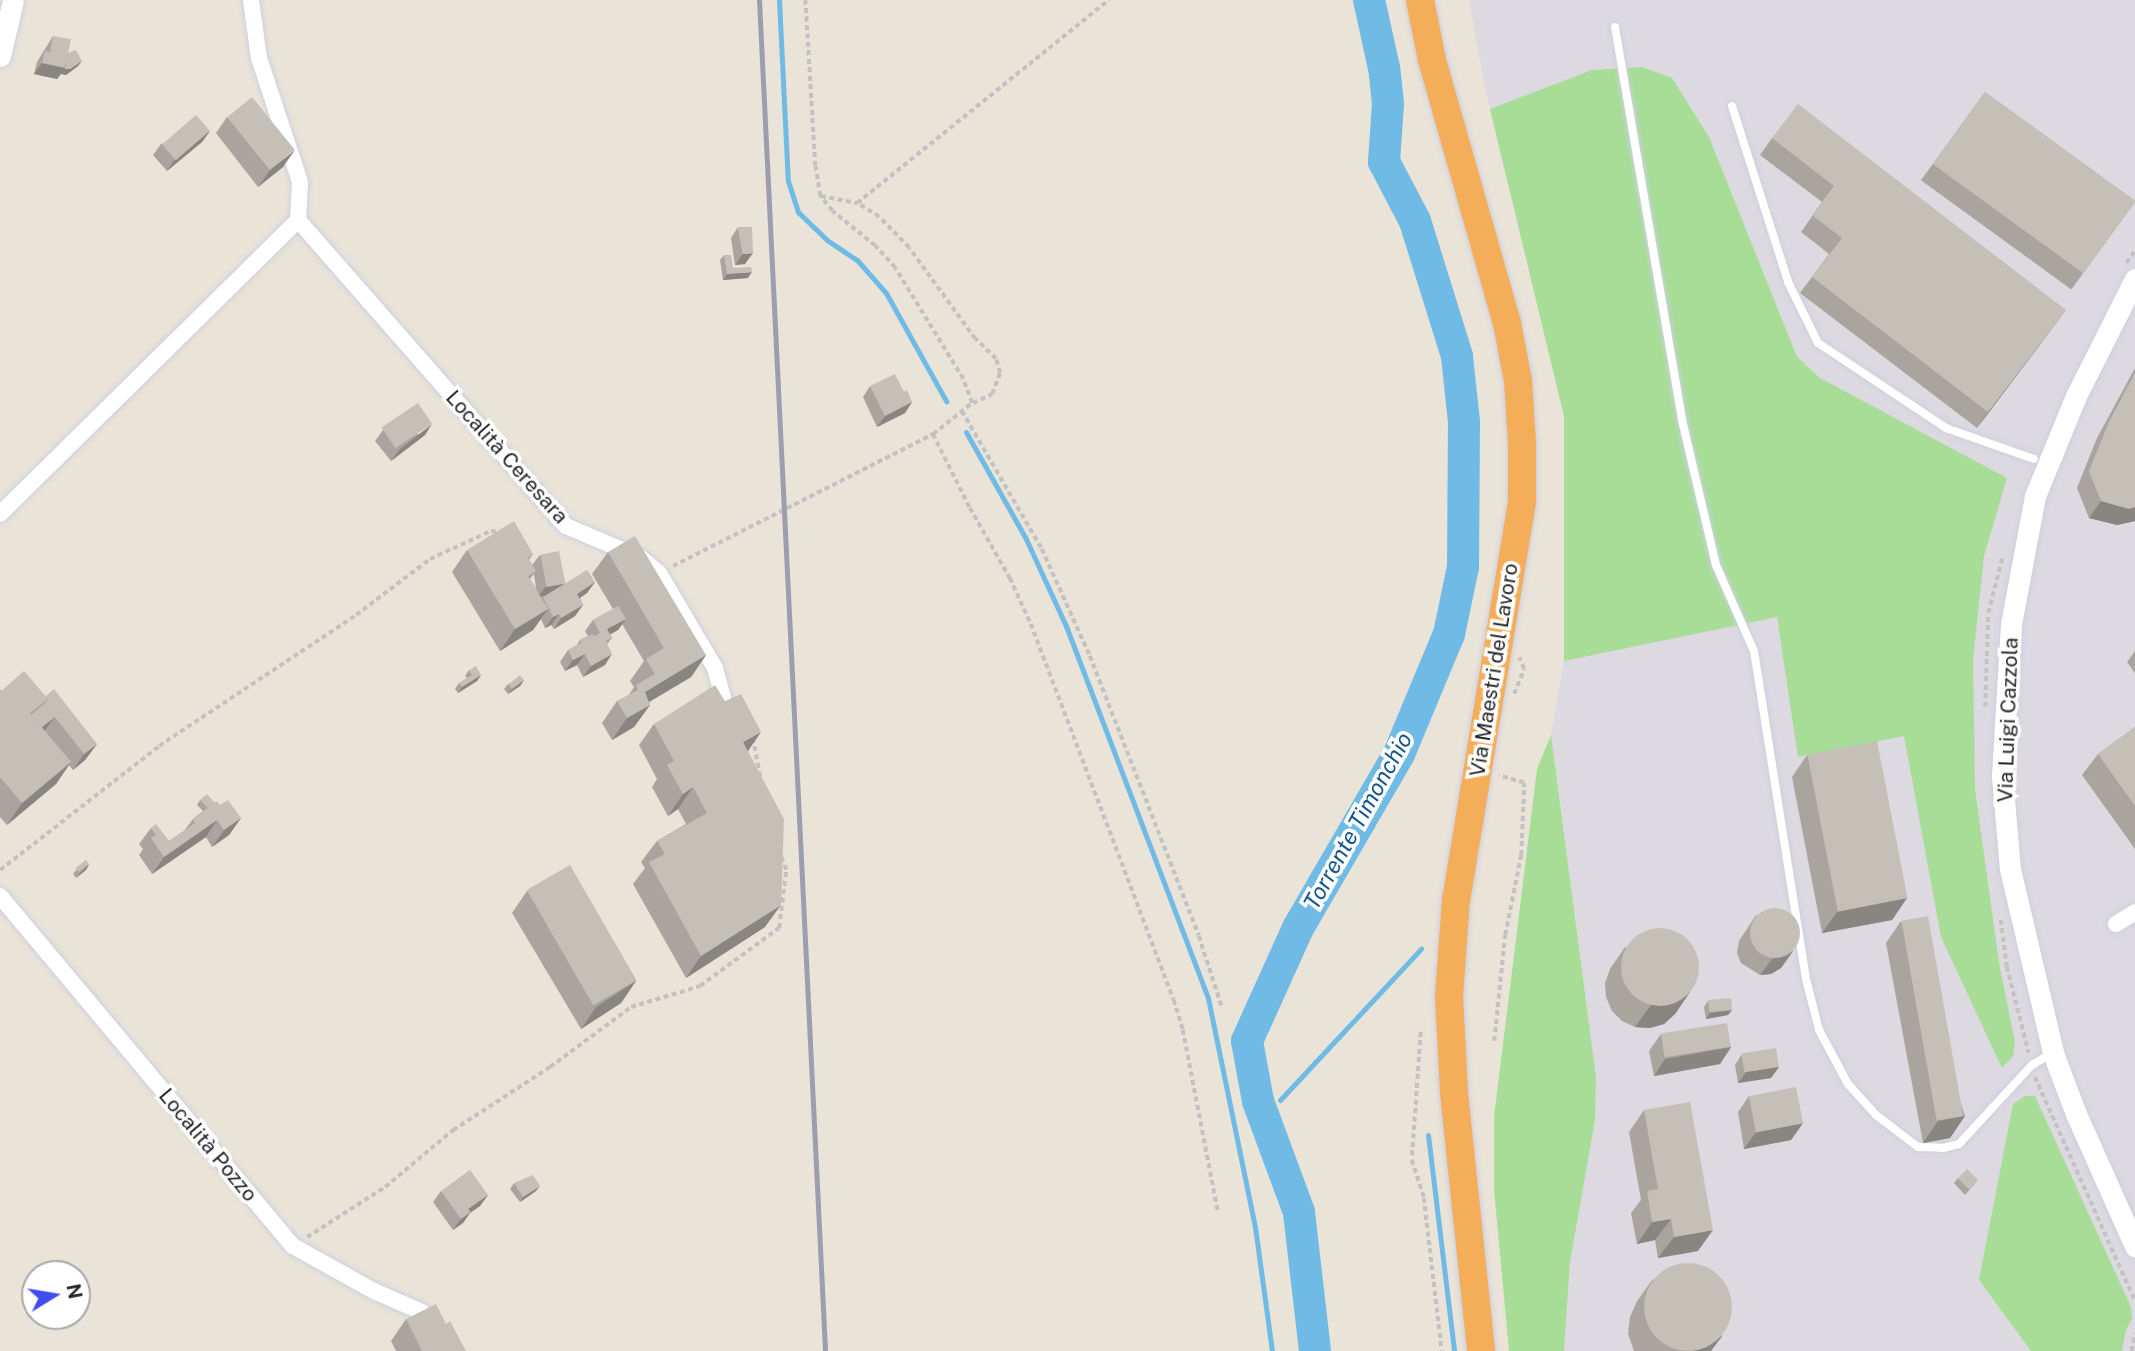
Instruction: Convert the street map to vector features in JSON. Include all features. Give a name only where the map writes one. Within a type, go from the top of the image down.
[{"type":"highway","name":"Via Maestri del Lavoro","points":[[1420,0],[1432,60],[1507,323],[1518,381],[1522,443],[1522,502],[1456,899],[1449,996],[1454,1093],[1481,1351]]},
{"type":"street","points":[[0,56],[13,0]]},
{"type":"street","points":[[0,514],[298,220],[300,182],[259,58],[251,0]]},
{"type":"street","name":"Località Ceresara","points":[[298,220],[566,526],[641,558],[659,573],[715,668],[724,702],[733,716]]},
{"type":"street","name":"Via Luigi Cazzola","points":[[2128,275],[2035,496],[2011,624],[2003,776],[2010,869],[2053,1053],[2135,1246]]},
{"type":"street","name":"Località Pozzo","points":[[0,896],[293,1246],[374,1291],[422,1312],[448,1351]]},
{"type":"street","points":[[2116,924],[2135,912]]},
{"type":"lane","points":[[1615,27],[1682,420],[1716,565],[1754,651],[1806,979],[1819,1030],[1848,1084],[1876,1115],[1918,1147],[1944,1149],[1959,1144],[2032,1065],[2053,1053]]},
{"type":"lane","points":[[1731,106],[1788,282],[1818,343],[1946,428],[2035,459]]},
{"type":"path","points":[[805,0],[815,166],[820,196],[832,211],[875,246],[895,268],[962,379],[972,403]]},
{"type":"path","points":[[857,203],[1109,0]]},
{"type":"path","points":[[659,573],[933,434],[972,403],[992,394],[1000,373],[996,359],[975,339],[909,248],[879,218],[857,203],[820,196]]},
{"type":"path","points":[[2128,275],[2135,251]]},
{"type":"path","points":[[962,411],[1042,549],[1090,656],[1190,910],[1222,1007]]},
{"type":"path","points":[[933,434],[1026,612],[1174,1000],[1183,1030],[1218,1211]]},
{"type":"path","points":[[0,870],[159,747],[356,615],[430,559],[491,531],[500,532]]},
{"type":"path","points":[[1985,720],[1988,613],[2005,548]]},
{"type":"path","points":[[733,716],[753,738],[763,786]]},
{"type":"path","points":[[293,1246],[385,1187],[453,1130],[550,1068],[631,1007],[700,986],[779,928],[786,870],[778,846]]},
{"type":"path","points":[[2000,911],[2007,967],[2036,1083],[2135,1301]]},
{"type":"path","points":[[1421,1032],[1412,1160],[1424,1198],[1442,1351]]},
{"type":"path","points":[[2131,1351],[2135,1334]]},
{"type":"shaded area","points":[[1469,0],[2135,0],[2135,1351],[1564,1351],[1570,1262],[1596,1077],[1551,735],[1564,660],[1564,416],[1485,88]]},
{"type":"green space","points":[[1642,67],[1672,78],[1709,137],[1797,357],[1820,378],[2007,478],[1984,556],[1973,660],[1975,789],[1999,963],[2015,1042],[2013,1056],[2002,1068],[1941,937],[1904,736],[1798,757],[1777,617],[1564,661],[1564,416],[1490,109],[1592,70]]},
{"type":"green space","points":[[1551,735],[1596,1077],[1595,1120],[1570,1262],[1564,1351],[1509,1351],[1494,1189],[1494,1117],[1537,769]]},
{"type":"green space","points":[[2025,1096],[2035,1096],[2131,1307],[2132,1319],[2126,1330],[2122,1351],[2031,1351],[1979,1280],[2013,1104]]},
{"type":"building","points":[[53,36],[71,39],[65,68],[42,63],[45,51],[50,52]]},
{"type":"building","points":[[76,50],[82,61],[70,69],[65,69],[68,53]]},
{"type":"building","points":[[1985,92],[2135,201],[2083,273],[1933,164]]},
{"type":"building","points":[[252,97],[295,150],[270,170],[227,117]]},
{"type":"building","points":[[1798,104],[2066,310],[1988,412],[1812,277],[1842,238],[1812,215],[1834,186],[1772,138]]},
{"type":"building","points":[[196,115],[210,131],[176,160],[162,145]]},
{"type":"building","points":[[738,227],[752,227],[753,253],[743,254]]},
{"type":"building","points":[[724,255],[731,255],[733,268],[751,267],[752,272],[727,274]]},
{"type":"building","points":[[2135,373],[2135,507],[2129,509],[2101,501],[2089,471],[2109,422]]},
{"type":"building","points":[[895,374],[912,402],[885,416],[870,386]]},
{"type":"building","points":[[418,403],[432,424],[396,448],[382,428]]},
{"type":"building","points":[[514,521],[533,554],[528,558],[536,571],[528,576],[548,609],[515,629],[467,550]]},
{"type":"building","points":[[635,536],[706,655],[645,692],[650,705],[627,718],[617,701],[638,690],[636,685],[655,674],[646,659],[664,648],[608,552]]},
{"type":"building","points":[[559,551],[565,583],[547,587],[540,555]]},
{"type":"building","points":[[587,570],[595,582],[577,594],[583,605],[561,618],[559,614],[553,617],[543,597]]},
{"type":"building","points":[[618,606],[626,619],[607,629],[612,638],[606,641],[612,654],[591,666],[585,654],[573,660],[568,650],[600,633],[593,620]]},
{"type":"building","points":[[593,634],[594,636],[582,643],[580,640]]},
{"type":"building","points":[[476,666],[481,675],[462,687],[459,683],[472,675],[469,670]]},
{"type":"building","points":[[24,671],[48,699],[30,713],[71,762],[22,803],[0,777],[0,692]]},
{"type":"building","points":[[520,675],[524,680],[512,689],[508,684]]},
{"type":"building","points":[[715,685],[725,701],[741,694],[761,732],[743,742],[784,819],[781,905],[701,956],[649,862],[665,854],[657,841],[707,813],[693,787],[683,794],[667,765],[674,761],[654,724]]},
{"type":"building","points":[[54,689],[97,744],[84,754],[55,717],[42,727],[31,715],[44,704],[48,699],[46,696]]},
{"type":"building","points":[[2135,727],[2135,806],[2098,754]]},
{"type":"building","points":[[1877,741],[1908,898],[1838,912],[1807,755]]},
{"type":"building","points":[[207,794],[215,803],[208,808],[200,800]]},
{"type":"building","points":[[228,800],[241,818],[224,830],[217,820],[164,857],[151,838],[156,835],[151,828],[156,824],[169,841],[195,823],[193,819],[217,801],[220,805]]},
{"type":"building","points":[[86,860],[89,864],[79,872],[76,868]]},
{"type":"building","points":[[570,865],[636,980],[593,1005],[527,890]]},
{"type":"building","points":[[1775,908],[1793,915],[1800,933],[1793,951],[1775,958],[1757,951],[1750,933],[1757,915]]},
{"type":"building","points":[[1928,916],[1963,1116],[1937,1121],[1901,921]]},
{"type":"building","points":[[1652,928],[1668,928],[1682,934],[1693,945],[1699,959],[1699,975],[1693,989],[1682,1000],[1668,1006],[1652,1006],[1638,1000],[1627,989],[1621,975],[1621,959],[1627,945],[1638,934]]},
{"type":"building","points":[[1731,998],[1732,1010],[1709,1012],[1708,1000]]},
{"type":"building","points":[[1727,1023],[1731,1047],[1665,1057],[1661,1033]]},
{"type":"building","points":[[1776,1048],[1779,1067],[1744,1072],[1741,1053]]},
{"type":"building","points":[[1796,1087],[1803,1123],[1756,1132],[1749,1096]]},
{"type":"building","points":[[1690,1102],[1713,1230],[1674,1237],[1671,1219],[1652,1222],[1647,1191],[1658,1189],[1644,1110]]},
{"type":"building","points":[[1967,1169],[1978,1180],[1969,1190],[1958,1178]]},
{"type":"building","points":[[470,1170],[488,1195],[468,1209],[471,1212],[461,1219],[441,1191]]},
{"type":"building","points":[[533,1175],[540,1186],[523,1197],[514,1183]]},
{"type":"building","points":[[1688,1263],[1705,1266],[1719,1276],[1729,1290],[1732,1307],[1729,1324],[1719,1338],[1705,1348],[1688,1351],[1671,1348],[1657,1338],[1647,1324],[1644,1307],[1647,1290],[1657,1276],[1671,1266]]},
{"type":"building","points":[[436,1304],[446,1324],[450,1321],[466,1351],[422,1351],[406,1319]]},
{"type":"waterway","points":[[779,0],[788,181],[798,212],[827,240],[858,261],[886,293],[946,401]]},
{"type":"waterway","name":"Torrente Timonchio","points":[[1315,1351],[1299,1212],[1258,1101],[1247,1041],[1298,928],[1399,754],[1449,634],[1463,567],[1464,422],[1457,356],[1415,221],[1384,162],[1388,104],[1384,68],[1369,0]]},
{"type":"waterway","points":[[966,432],[1026,539],[1066,626],[1208,998],[1255,1227],[1272,1351]]},
{"type":"waterway","points":[[1280,1100],[1421,949]]},
{"type":"waterway","points":[[1428,1135],[1454,1351]]},
{"type":"railway","points":[[759,0],[825,1351]]}]
